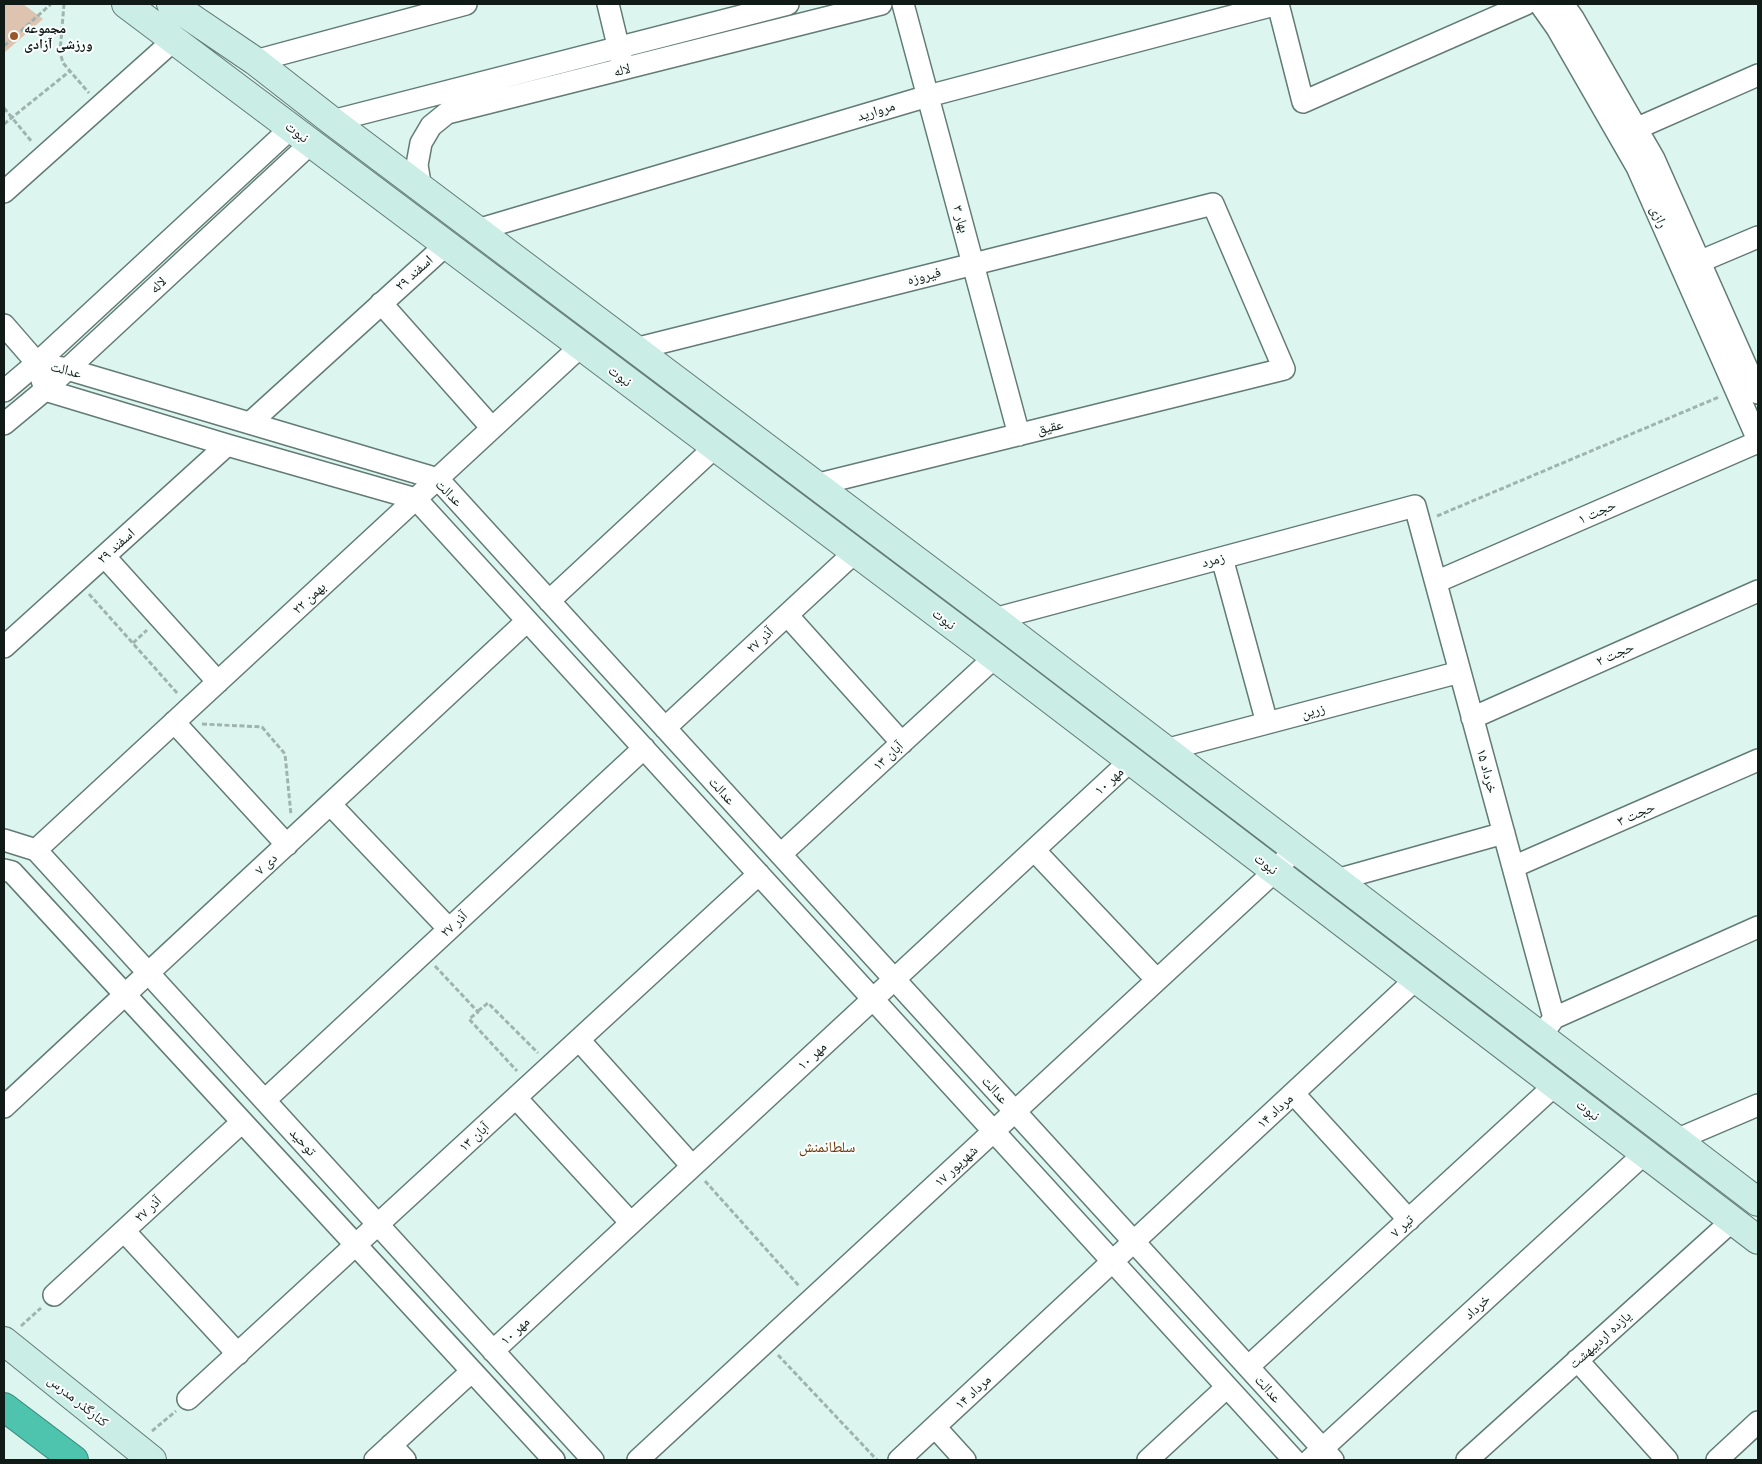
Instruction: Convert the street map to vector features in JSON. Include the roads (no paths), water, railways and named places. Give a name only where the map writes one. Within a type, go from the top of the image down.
[{"type":"highway","points":[[4,1407],[74,1460]]},
{"type":"street","name":"نبوت","points":[[126,4],[995,658],[1758,1240]]},
{"type":"street","points":[[171,4],[255,61],[421,189],[994,619],[1336,880],[1548,1028],[1676,1140],[1758,1202]]},
{"type":"street","points":[[255,61],[466,4]]},
{"type":"street","points":[[608,4],[624,69]]},
{"type":"street","name":"لاله","points":[[332,121],[788,4]]},
{"type":"street","name":"لاله","points":[[421,189],[417,165],[422,143],[431,126],[447,113],[880,4]]},
{"type":"street","name":"بهار ۳","points":[[903,4],[1019,435]]},
{"type":"street","points":[[1278,4],[1303,102],[1526,4]]},
{"type":"street","name":"مروارید","points":[[477,230],[928,96],[1278,4]]},
{"type":"street","name":"رازی","points":[[1540,4],[1591,69]]},
{"type":"street","name":"رازی","points":[[1563,4],[1591,69],[1628,132],[1637,167],[1758,392]]},
{"type":"street","points":[[4,192],[174,40]]},
{"type":"street","points":[[1628,132],[1758,74]]},
{"type":"street","points":[[266,109],[275,110],[284,104],[288,96],[287,86]]},
{"type":"street","points":[[301,136],[332,121]]},
{"type":"street","name":"لاله","points":[[4,391],[301,136]]},
{"type":"street","name":"لاله","points":[[4,424],[46,390],[301,136]]},
{"type":"street","name":"فیروزه","points":[[635,349],[1213,204],[1284,369]]},
{"type":"street","points":[[1691,266],[1758,237]]},
{"type":"street","name":"۲۹ اسفند","points":[[250,423],[446,244]]},
{"type":"street","name":"رازی","points":[[1691,266],[1736,390],[1756,430]]},
{"type":"street","points":[[381,303],[492,428]]},
{"type":"street","points":[[4,325],[37,363]]},
{"type":"street","name":"۲۲ بهمن","points":[[36,850],[581,346]]},
{"type":"street","name":"عدالت","points":[[1294,1460],[416,499],[227,445],[46,390],[37,363],[67,369],[438,478],[1248,1367],[1322,1456]]},
{"type":"street","name":"عقیق","points":[[816,485],[1284,369]]},
{"type":"street","name":"حجت ۱","points":[[1436,582],[1756,430]]},
{"type":"street","name":"۲۹ اسفند","points":[[4,647],[227,445]]},
{"type":"street","points":[[549,600],[715,447]]},
{"type":"street","name":"زمرد","points":[[994,619],[1415,506],[1420,523]]},
{"type":"street","name":"۱۵ خرداد","points":[[1420,523],[1513,867],[1548,1028]]},
{"type":"street","name":"۲۷ آذر","points":[[665,728],[855,552]]},
{"type":"street","points":[[105,557],[218,682]]},
{"type":"street","points":[[1222,558],[1267,723]]},
{"type":"street","name":"حجت ۲","points":[[1472,718],[1758,591]]},
{"type":"street","points":[[787,615],[902,743]]},
{"type":"street","name":"۷ دی","points":[[5,1103],[149,973],[527,621]]},
{"type":"street","name":"۱۳ آبان","points":[[781,854],[995,658]]},
{"type":"street","name":"زرین","points":[[1165,750],[1460,672]]},
{"type":"street","points":[[174,722],[290,841]]},
{"type":"street","name":"۲۷ آذر","points":[[265,1100],[644,748]]},
{"type":"street","name":"حجت ۳","points":[[1513,867],[1758,760]]},
{"type":"street","name":"۱۰ مهر","points":[[493,1351],[1130,761]]},
{"type":"street","points":[[330,804],[449,929]]},
{"type":"street","points":[[1336,880],[1504,833]]},
{"type":"street","points":[[4,840],[36,850]]},
{"type":"street","name":"۱۷ شهریور","points":[[638,1460],[1275,871],[1295,849]]},
{"type":"street","name":"توحید","points":[[36,850],[593,1460]]},
{"type":"street","points":[[1034,850],[1157,980]]},
{"type":"street","points":[[6,874],[125,995],[554,1460]]},
{"type":"street","name":"۱۳ آبان","points":[[188,1399],[759,874]]},
{"type":"street","points":[[1548,1028],[1758,927]]},
{"type":"street","name":"۱۴ مرداد","points":[[900,1460],[1416,979]]},
{"type":"street","points":[[579,1040],[692,1166]]},
{"type":"street","name":"۷ تیر","points":[[1248,1367],[1555,1085]]},
{"type":"street","points":[[523,1091],[631,1223]]},
{"type":"street","points":[[1294,1094],[1409,1220]]},
{"type":"street","points":[[1676,1140],[1758,1105]]},
{"type":"street","name":"۲۷ آذر","points":[[54,1296],[242,1122]]},
{"type":"street","name":"خرداد","points":[[1322,1456],[1644,1153]]},
{"type":"street","name":"یازده اردیبهشت","points":[[1467,1460],[1732,1220]]},
{"type":"street","points":[[124,1230],[238,1354]]},
{"type":"street","name":"کنارگذر مدرس","points":[[4,1342],[143,1454]]},
{"type":"street","points":[[1577,1360],[1667,1460]]},
{"type":"street","points":[[375,1460],[398,1453],[472,1371]]},
{"type":"street","points":[[1148,1460],[1227,1387]]},
{"type":"street","points":[[1717,1460],[1758,1422]]},
{"type":"street","points":[[935,1427],[965,1460]]},
{"type":"place","name":"مجموعه ورزشی آزادی","points":[[14,36]]},
{"type":"district","name":"سلطانمنش","points":[[827,1147]]}]
